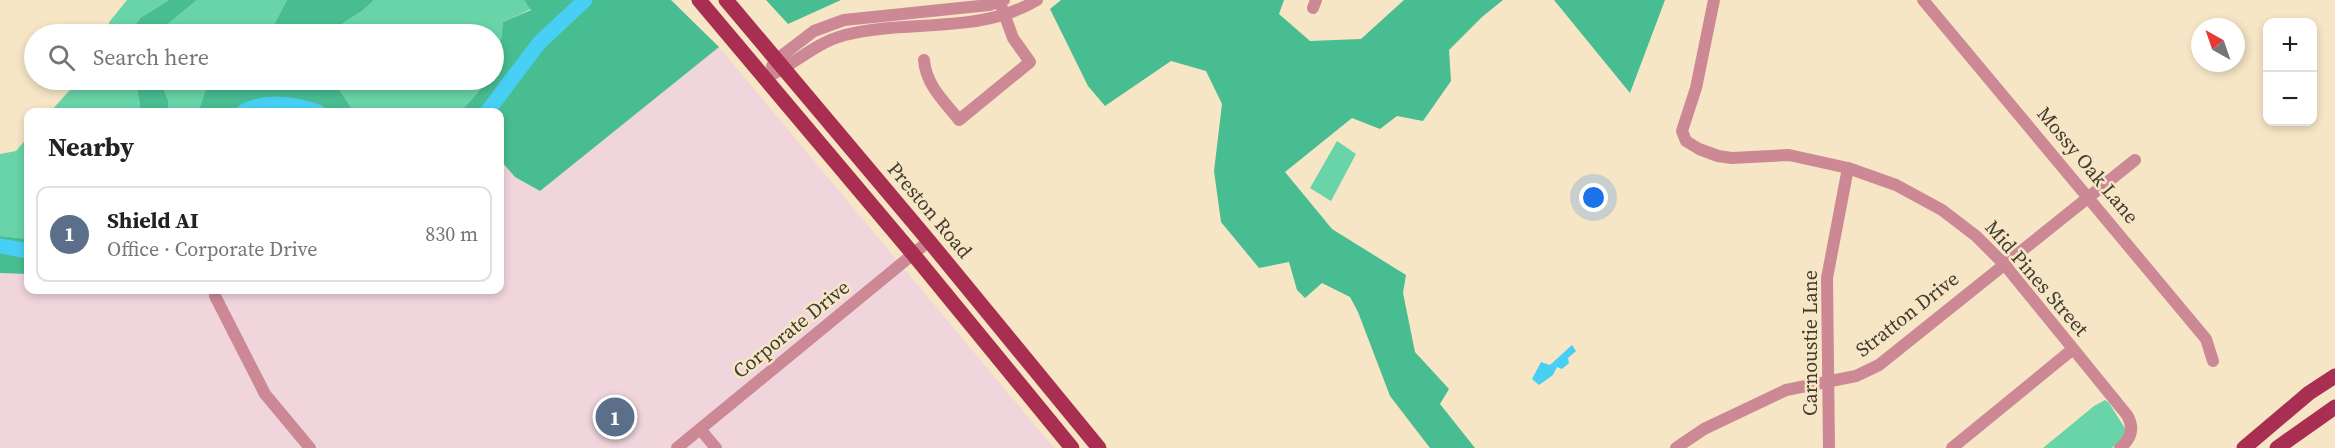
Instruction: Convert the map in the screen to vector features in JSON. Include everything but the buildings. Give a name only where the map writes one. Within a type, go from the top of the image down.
[{"type":"main road","points":[[699,0],[913,254],[1072,448]]},
{"type":"main road","name":"Preston Road","points":[[726,0],[929,241],[1099,448]]},
{"type":"main road","points":[[2244,448],[2309,393],[2335,376]]},
{"type":"main road","points":[[2277,448],[2335,407]]},
{"type":"street","points":[[780,65],[843,35],[986,19],[1022,8],[1037,0]]},
{"type":"street","name":"Mid Pines Street","points":[[1714,0],[1696,88],[1683,131],[1689,143],[1718,156],[1732,158],[1788,155],[1848,168],[1896,185],[1942,210],[1976,236],[2004,264],[2128,416],[2132,430],[2129,438],[2120,448]]},
{"type":"street","name":"Mossy Oak Lane","points":[[1923,0],[2089,196],[2206,339],[2213,361]]},
{"type":"street","points":[[765,78],[814,31],[844,20],[989,5],[1002,1],[1013,38],[1030,62],[959,120],[931,85],[925,74],[924,60]]},
{"type":"street","name":"Stratton Drive","points":[[1676,448],[1704,429],[1786,390],[1856,376],[1879,365],[2134,160]]},
{"type":"street","name":"Carnoustie Lane","points":[[1829,448],[1827,275],[1848,168]]},
{"type":"street","name":"Corporate Drive","points":[[677,448],[929,241]]},
{"type":"street","points":[[215,296],[265,394],[310,448]]},
{"type":"street","points":[[1952,448],[2073,349]]},
{"type":"street","points":[[700,429],[716,448]]},
{"type":"shaded area","points":[[719,47],[1054,448],[0,448],[0,273],[24,274],[24,294],[504,294],[504,164],[516,177],[540,190]]},
{"type":"green space","points":[[127,0],[169,0],[140,18],[136,24],[108,24]]},
{"type":"green space","points":[[169,0],[197,0],[168,24],[136,24],[140,18]]},
{"type":"green space","points":[[197,0],[287,0],[274,24],[168,24]]},
{"type":"green space","points":[[287,0],[374,0],[342,24],[274,24]]},
{"type":"green space","points":[[374,0],[524,0],[531,9],[503,24],[342,24]]},
{"type":"green space","points":[[524,0],[671,0],[719,47],[540,191],[515,177],[504,165],[504,108],[464,108],[480,90],[504,90],[503,22],[531,10]]},
{"type":"green space","points":[[766,0],[841,0],[788,24]]},
{"type":"green space","points":[[1061,0],[1284,0],[1279,14],[1310,41],[1361,39],[1404,0],[1503,0],[1449,50],[1451,81],[1423,121],[1397,116],[1380,129],[1352,118],[1285,172],[1332,229],[1406,275],[1403,293],[1415,352],[1449,389],[1440,404],[1475,448],[1430,448],[1390,396],[1350,297],[1322,283],[1305,298],[1297,290],[1289,262],[1259,268],[1221,222],[1214,171],[1222,104],[1206,71],[1171,61],[1105,106],[1088,86],[1050,9]]},
{"type":"green space","points":[[1554,0],[1665,0],[1630,93]]},
{"type":"green space","points":[[70,90],[137,90],[140,105],[139,108],[54,108]]},
{"type":"green space","points":[[137,90],[164,90],[168,100],[168,108],[139,108]]},
{"type":"green space","points":[[164,90],[206,90],[199,108],[168,108]]},
{"type":"green space","points":[[206,90],[340,90],[351,108],[199,108]]},
{"type":"green space","points":[[340,90],[480,90],[464,108],[351,108]]},
{"type":"green space","points":[[1337,141],[1356,154],[1331,201],[1310,188]]},
{"type":"green space","points":[[24,142],[24,239],[0,236],[0,154],[16,151]]},
{"type":"green space","points":[[0,236],[24,239],[24,274],[0,273]]},
{"type":"green space","points":[[2105,400],[2126,430],[2124,437],[2112,448],[2043,448],[2094,406]]},
{"type":"water","points":[[1572,345],[1576,351],[1568,358],[1569,363],[1562,369],[1557,367],[1553,375],[1539,385],[1532,379],[1541,362],[1550,365]]},
{"type":"waterway","points":[[504,89],[539,43],[585,0]]},
{"type":"waterway","points":[[490,108],[504,90]]},
{"type":"waterway","points":[[251,108],[270,104],[304,108]]},
{"type":"waterway","points":[[0,246],[24,250]]},
{"type":"place","name":"Shield AI","points":[[615,417]]}]
